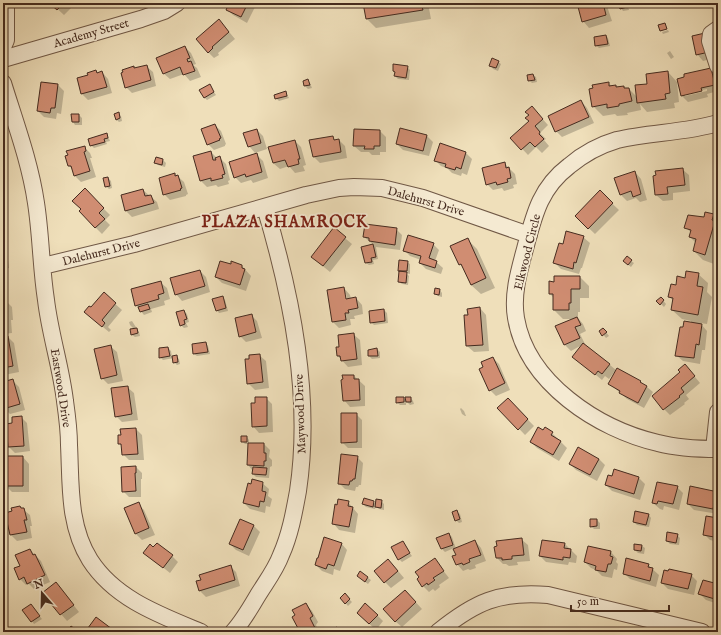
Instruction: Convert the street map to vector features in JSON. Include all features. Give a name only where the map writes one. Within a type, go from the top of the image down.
[{"type":"street","points":[[3,47],[6,40],[6,3]]},
{"type":"street","name":"Academy Street","points":[[3,59],[141,19],[164,11],[177,3]]},
{"type":"street","points":[[718,30],[711,34],[710,41],[718,66]]},
{"type":"street","name":"Eastwood Drive","points":[[3,83],[30,173],[36,203],[45,299],[65,401],[69,443],[71,506],[77,530],[90,559],[102,576],[121,593],[137,603],[201,632]]},
{"type":"street","name":"Elkwood Circle","points":[[716,449],[678,447],[658,444],[630,435],[596,418],[567,399],[542,375],[526,348],[516,318],[515,304],[517,280],[541,197],[555,178],[569,165],[591,151],[616,141],[718,123]]},
{"type":"street","name":"Dalehurst Drive","points":[[43,266],[134,244],[306,195],[339,188],[382,188],[423,198],[529,235]]},
{"type":"street","name":"Maywood Drive","points":[[233,632],[276,567],[281,555],[294,511],[303,450],[303,414],[299,364],[282,267],[265,207]]},
{"type":"street","points":[[716,449],[718,412]]},
{"type":"street","points":[[438,632],[456,617],[472,607],[486,601],[514,594],[530,593],[548,595],[702,632]]},
{"type":"building","points":[[49,3],[64,3],[57,10]]},
{"type":"building","points":[[229,3],[248,3],[241,17],[226,10]]},
{"type":"building","points":[[363,3],[421,3],[423,10],[366,19]]},
{"type":"building","points":[[577,3],[603,3],[606,15],[582,22]]},
{"type":"building","points":[[618,3],[626,3],[627,7],[620,9]]},
{"type":"building","points":[[219,19],[229,32],[212,47],[213,48],[208,53],[196,39]]},
{"type":"building","points":[[665,23],[667,29],[660,31],[658,25]]},
{"type":"building","points":[[705,33],[709,52],[696,55],[692,36]]},
{"type":"building","points":[[606,35],[608,44],[595,46],[594,37]]},
{"type":"building","points":[[185,46],[190,58],[187,59],[188,62],[191,61],[195,71],[183,75],[180,67],[163,74],[156,58]]},
{"type":"building","points":[[492,58],[499,61],[496,68],[489,66]]},
{"type":"building","points":[[393,64],[408,66],[406,78],[394,76],[395,72],[393,71]]},
{"type":"building","points":[[147,65],[151,80],[125,88],[121,73],[123,72],[122,70],[134,66],[134,68]]},
{"type":"building","points":[[711,68],[715,85],[701,88],[702,91],[681,96],[677,79],[684,77],[684,74]]},
{"type":"building","points":[[96,70],[97,73],[102,71],[107,87],[81,94],[77,78],[88,75],[87,73]]},
{"type":"building","points":[[668,71],[670,93],[665,94],[666,99],[637,103],[635,85],[647,84],[646,74]]},
{"type":"building","points":[[533,74],[535,80],[528,81],[527,75]]},
{"type":"building","points":[[308,79],[310,85],[304,86],[303,81]]},
{"type":"building","points":[[41,82],[58,84],[55,108],[51,108],[50,113],[37,111]]},
{"type":"building","points":[[609,82],[609,86],[616,85],[616,87],[624,86],[624,88],[629,88],[632,101],[619,104],[619,106],[607,108],[607,104],[592,107],[589,89],[593,88],[592,85]]},
{"type":"building","points":[[210,84],[214,92],[204,98],[199,90]]},
{"type":"building","points":[[286,91],[287,96],[275,99],[274,95]]},
{"type":"building","points":[[581,100],[589,117],[555,132],[548,116]]},
{"type":"building","points":[[532,106],[543,119],[535,126],[540,132],[539,134],[544,139],[535,147],[530,142],[521,150],[510,138],[529,121],[525,118],[529,115],[525,112]]},
{"type":"building","points":[[119,112],[120,118],[116,120],[114,114]]},
{"type":"building","points":[[71,114],[79,114],[79,122],[72,122]]},
{"type":"building","points":[[215,124],[221,138],[219,139],[220,140],[207,145],[201,129]]},
{"type":"building","points":[[400,128],[427,135],[423,151],[396,144]]},
{"type":"building","points":[[257,129],[261,143],[248,147],[243,133]]},
{"type":"building","points":[[354,129],[380,130],[380,146],[374,146],[374,149],[364,149],[365,146],[353,146]]},
{"type":"building","points":[[107,133],[108,138],[104,139],[105,142],[90,146],[88,139]]},
{"type":"building","points":[[333,136],[334,140],[339,139],[341,152],[313,157],[309,140]]},
{"type":"building","points":[[295,140],[300,159],[298,159],[299,164],[288,167],[285,160],[273,163],[268,147]]},
{"type":"building","points":[[440,143],[466,152],[461,169],[456,167],[455,170],[445,167],[446,164],[434,161]]},
{"type":"building","points":[[85,146],[86,151],[84,152],[90,171],[74,176],[71,166],[68,166],[65,156],[68,155],[66,151]]},
{"type":"building","points":[[211,151],[213,160],[216,160],[215,158],[220,156],[225,174],[222,175],[223,178],[211,181],[211,178],[200,181],[193,156]]},
{"type":"building","points":[[257,153],[262,172],[246,177],[245,174],[234,178],[229,162]]},
{"type":"building","points":[[156,157],[163,159],[162,165],[154,163]]},
{"type":"building","points":[[505,162],[506,168],[509,167],[511,178],[507,179],[508,182],[497,185],[496,182],[486,185],[482,168]]},
{"type":"building","points":[[683,168],[685,185],[667,187],[668,194],[655,195],[653,176],[656,175],[655,171]]},
{"type":"building","points":[[635,171],[641,194],[633,197],[631,191],[620,195],[614,178]]},
{"type":"building","points":[[175,173],[175,176],[178,175],[182,188],[180,189],[181,190],[163,195],[159,178]]},
{"type":"building","points":[[108,177],[110,186],[105,187],[103,178]]},
{"type":"building","points":[[85,188],[104,208],[99,213],[105,219],[95,228],[79,211],[81,209],[72,201]]},
{"type":"building","points":[[143,189],[145,196],[151,195],[154,203],[125,211],[121,195]]},
{"type":"building","points":[[600,190],[613,203],[588,229],[575,216]]},
{"type":"building","points":[[705,212],[714,214],[712,220],[715,221],[705,255],[693,251],[696,239],[689,237],[691,230],[684,228],[688,215],[704,217]]},
{"type":"building","points":[[365,224],[397,228],[395,245],[369,241],[369,238],[363,237]]},
{"type":"building","points":[[334,227],[346,237],[323,266],[311,257]]},
{"type":"building","points":[[566,231],[584,236],[576,263],[574,262],[573,269],[553,263],[559,243],[563,244]]},
{"type":"building","points":[[408,235],[434,243],[429,258],[437,261],[435,268],[419,263],[421,256],[403,251]]},
{"type":"building","points":[[468,238],[486,278],[471,285],[450,246]]},
{"type":"building","points":[[373,244],[376,257],[371,258],[372,262],[365,263],[361,247]]},
{"type":"building","points":[[627,256],[632,260],[628,265],[623,261]]},
{"type":"building","points":[[399,260],[408,261],[407,271],[398,271]]},
{"type":"building","points":[[220,261],[231,264],[231,261],[242,265],[242,268],[245,269],[240,285],[215,277]]},
{"type":"building","points":[[200,270],[205,286],[175,295],[170,278]]},
{"type":"building","points":[[399,271],[407,272],[406,283],[398,282]]},
{"type":"building","points":[[686,271],[699,273],[697,286],[703,287],[698,315],[671,310],[673,298],[668,297],[671,284],[676,285],[677,276],[685,278]]},
{"type":"building","points":[[554,276],[580,276],[580,289],[571,289],[571,303],[569,303],[569,310],[553,310],[553,294],[549,294],[549,281],[554,282]]},
{"type":"building","points":[[161,281],[164,293],[158,295],[159,299],[135,306],[131,289]]},
{"type":"building","points":[[344,287],[346,299],[356,297],[358,308],[348,310],[349,313],[345,313],[346,320],[332,322],[327,290]]},
{"type":"building","points":[[435,288],[440,289],[439,295],[434,294]]},
{"type":"building","points":[[104,292],[116,303],[102,320],[105,323],[102,327],[84,312],[89,306],[91,307]]},
{"type":"building","points":[[223,296],[226,308],[216,311],[212,299]]},
{"type":"building","points":[[661,297],[664,300],[660,305],[656,301]]},
{"type":"building","points":[[148,304],[150,309],[140,312],[138,307]]},
{"type":"building","points":[[480,307],[483,345],[466,346],[464,315],[468,315],[467,309]]},
{"type":"building","points":[[384,309],[385,321],[370,323],[369,311]]},
{"type":"building","points":[[184,310],[187,319],[184,320],[185,324],[180,326],[176,312]]},
{"type":"building","points":[[252,314],[256,332],[239,337],[235,318]]},
{"type":"building","points":[[577,317],[581,325],[575,327],[580,338],[564,345],[555,326]]},
{"type":"building","points":[[684,321],[702,324],[699,345],[696,344],[694,358],[675,356],[680,327],[683,327]]},
{"type":"building","points":[[137,328],[138,333],[131,335],[130,329]]},
{"type":"building","points":[[603,328],[607,332],[602,336],[599,331]]},
{"type":"building","points":[[354,333],[357,359],[341,361],[340,356],[337,356],[336,347],[339,347],[338,335]]},
{"type":"building","points":[[8,336],[13,366],[3,368],[3,337]]},
{"type":"building","points":[[206,342],[208,352],[193,354],[192,344]]},
{"type":"building","points":[[583,343],[610,364],[602,374],[598,371],[595,375],[572,357]]},
{"type":"building","points":[[111,345],[117,375],[101,379],[94,349]]},
{"type":"building","points":[[168,347],[170,356],[159,358],[159,348]]},
{"type":"building","points":[[377,348],[378,356],[368,356],[368,350]]},
{"type":"building","points":[[260,354],[263,382],[247,384],[245,359],[249,359],[249,355]]},
{"type":"building","points":[[177,355],[178,362],[173,363],[172,356]]},
{"type":"building","points":[[493,357],[505,383],[489,391],[479,369],[483,367],[481,362]]},
{"type":"building","points":[[685,364],[695,376],[681,388],[684,392],[679,396],[680,397],[663,410],[652,396],[680,372],[678,370]]},
{"type":"building","points":[[617,368],[641,381],[640,382],[647,386],[638,403],[619,393],[620,391],[608,384]]},
{"type":"building","points":[[342,375],[354,375],[354,379],[359,379],[360,400],[343,401]]},
{"type":"building","points":[[13,379],[20,404],[3,409],[3,382]]},
{"type":"building","points":[[128,386],[132,414],[115,417],[111,388]]},
{"type":"building","points":[[255,397],[267,397],[267,426],[252,427],[251,403],[255,403]]},
{"type":"building","points":[[396,397],[404,397],[404,402],[396,403]]},
{"type":"building","points":[[405,397],[411,397],[411,402],[406,402]]},
{"type":"building","points":[[508,398],[528,419],[518,430],[497,408]]},
{"type":"building","points":[[341,413],[357,413],[357,442],[341,443]]},
{"type":"building","points":[[22,416],[24,446],[8,447],[6,424],[12,423],[12,417]]},
{"type":"building","points":[[538,427],[543,430],[545,427],[553,432],[551,435],[561,441],[553,455],[530,442]]},
{"type":"building","points":[[136,428],[138,454],[122,455],[121,444],[118,444],[118,435],[121,435],[120,429]]},
{"type":"building","points":[[241,436],[247,436],[247,442],[241,442]]},
{"type":"building","points":[[248,443],[264,443],[266,461],[264,461],[264,466],[247,465]]},
{"type":"building","points":[[578,447],[599,459],[590,475],[569,464]]},
{"type":"building","points":[[341,454],[358,456],[355,479],[350,481],[349,485],[338,484]]},
{"type":"building","points":[[7,456],[23,456],[23,486],[5,486]]},
{"type":"building","points":[[136,466],[136,491],[122,492],[121,467]]},
{"type":"building","points":[[253,467],[267,468],[266,475],[252,474]]},
{"type":"building","points":[[614,469],[639,477],[634,494],[605,485],[608,475],[612,476]]},
{"type":"building","points":[[252,479],[263,482],[262,491],[266,492],[264,502],[260,501],[259,507],[243,503],[248,483],[251,484]]},
{"type":"building","points":[[657,482],[678,486],[673,504],[658,501],[657,504],[652,503]]},
{"type":"building","points":[[690,486],[718,492],[717,505],[714,504],[713,509],[687,504]]},
{"type":"building","points":[[364,498],[374,501],[373,507],[362,504]]},
{"type":"building","points":[[338,499],[349,501],[348,506],[353,507],[349,527],[332,524],[335,504],[337,505]]},
{"type":"building","points":[[376,499],[382,500],[381,508],[375,507]]},
{"type":"building","points":[[139,502],[149,528],[135,534],[124,508]]},
{"type":"building","points":[[20,506],[21,508],[24,508],[27,520],[24,520],[27,532],[10,535],[5,513],[12,511],[11,508]]},
{"type":"building","points":[[457,510],[460,519],[455,521],[452,512]]},
{"type":"building","points":[[635,511],[649,514],[646,525],[633,522]]},
{"type":"building","points":[[706,516],[718,518],[714,537],[703,535]]},
{"type":"building","points":[[240,519],[254,525],[243,550],[229,544]]},
{"type":"building","points":[[590,519],[597,519],[597,526],[590,527]]},
{"type":"building","points":[[667,532],[678,534],[676,543],[666,541]]},
{"type":"building","points":[[449,533],[453,545],[441,549],[436,538]]},
{"type":"building","points":[[324,537],[342,543],[334,566],[328,564],[326,569],[315,565]]},
{"type":"building","points":[[522,538],[524,555],[512,556],[512,559],[502,560],[502,558],[496,558],[494,547],[497,546],[496,541]]},
{"type":"building","points":[[475,540],[481,555],[469,559],[470,562],[463,565],[462,563],[456,565],[452,556],[456,555],[453,549]]},
{"type":"building","points":[[542,540],[565,543],[564,548],[571,549],[570,558],[563,557],[563,560],[539,556]]},
{"type":"building","points":[[403,541],[410,553],[398,560],[391,547]]},
{"type":"building","points":[[157,543],[173,555],[163,568],[143,553],[150,544],[153,547]]},
{"type":"building","points":[[634,544],[642,545],[641,551],[634,550]]},
{"type":"building","points":[[588,546],[611,551],[610,556],[613,557],[611,564],[608,564],[606,572],[595,570],[596,566],[584,562]]},
{"type":"building","points":[[30,549],[33,555],[35,554],[45,575],[27,584],[24,577],[19,580],[14,568],[20,566],[15,555]]},
{"type":"building","points":[[435,558],[444,571],[433,578],[435,580],[422,587],[417,579],[419,577],[415,572]]},
{"type":"building","points":[[626,558],[649,564],[648,567],[653,568],[650,581],[623,574]]},
{"type":"building","points":[[388,559],[398,571],[384,583],[374,571]]},
{"type":"building","points":[[231,565],[235,580],[199,591],[196,581],[201,580],[199,575]]},
{"type":"building","points":[[669,569],[692,574],[688,589],[661,583],[664,570],[668,571]]},
{"type":"building","points":[[360,571],[368,577],[365,582],[357,576]]},
{"type":"building","points":[[703,580],[718,584],[718,600],[698,594]]},
{"type":"building","points":[[56,582],[74,605],[60,615],[42,593]]},
{"type":"building","points":[[405,590],[416,602],[395,622],[383,609]]},
{"type":"building","points":[[345,593],[350,599],[345,604],[340,598]]},
{"type":"building","points":[[306,603],[313,616],[310,618],[315,628],[308,632],[300,632],[292,617],[295,615],[292,610]]},
{"type":"building","points":[[365,603],[378,615],[369,624],[357,613]]},
{"type":"building","points":[[31,604],[40,616],[31,622],[22,610]]},
{"type":"building","points":[[96,617],[112,629],[110,632],[85,632]]},
{"type":"building","points":[[71,626],[79,632],[67,632]]},
{"type":"building","points":[[336,627],[342,630],[341,632],[333,632]]},
{"type":"district","name":"PLAZA SHAMROCK","points":[[285,221]]}]
